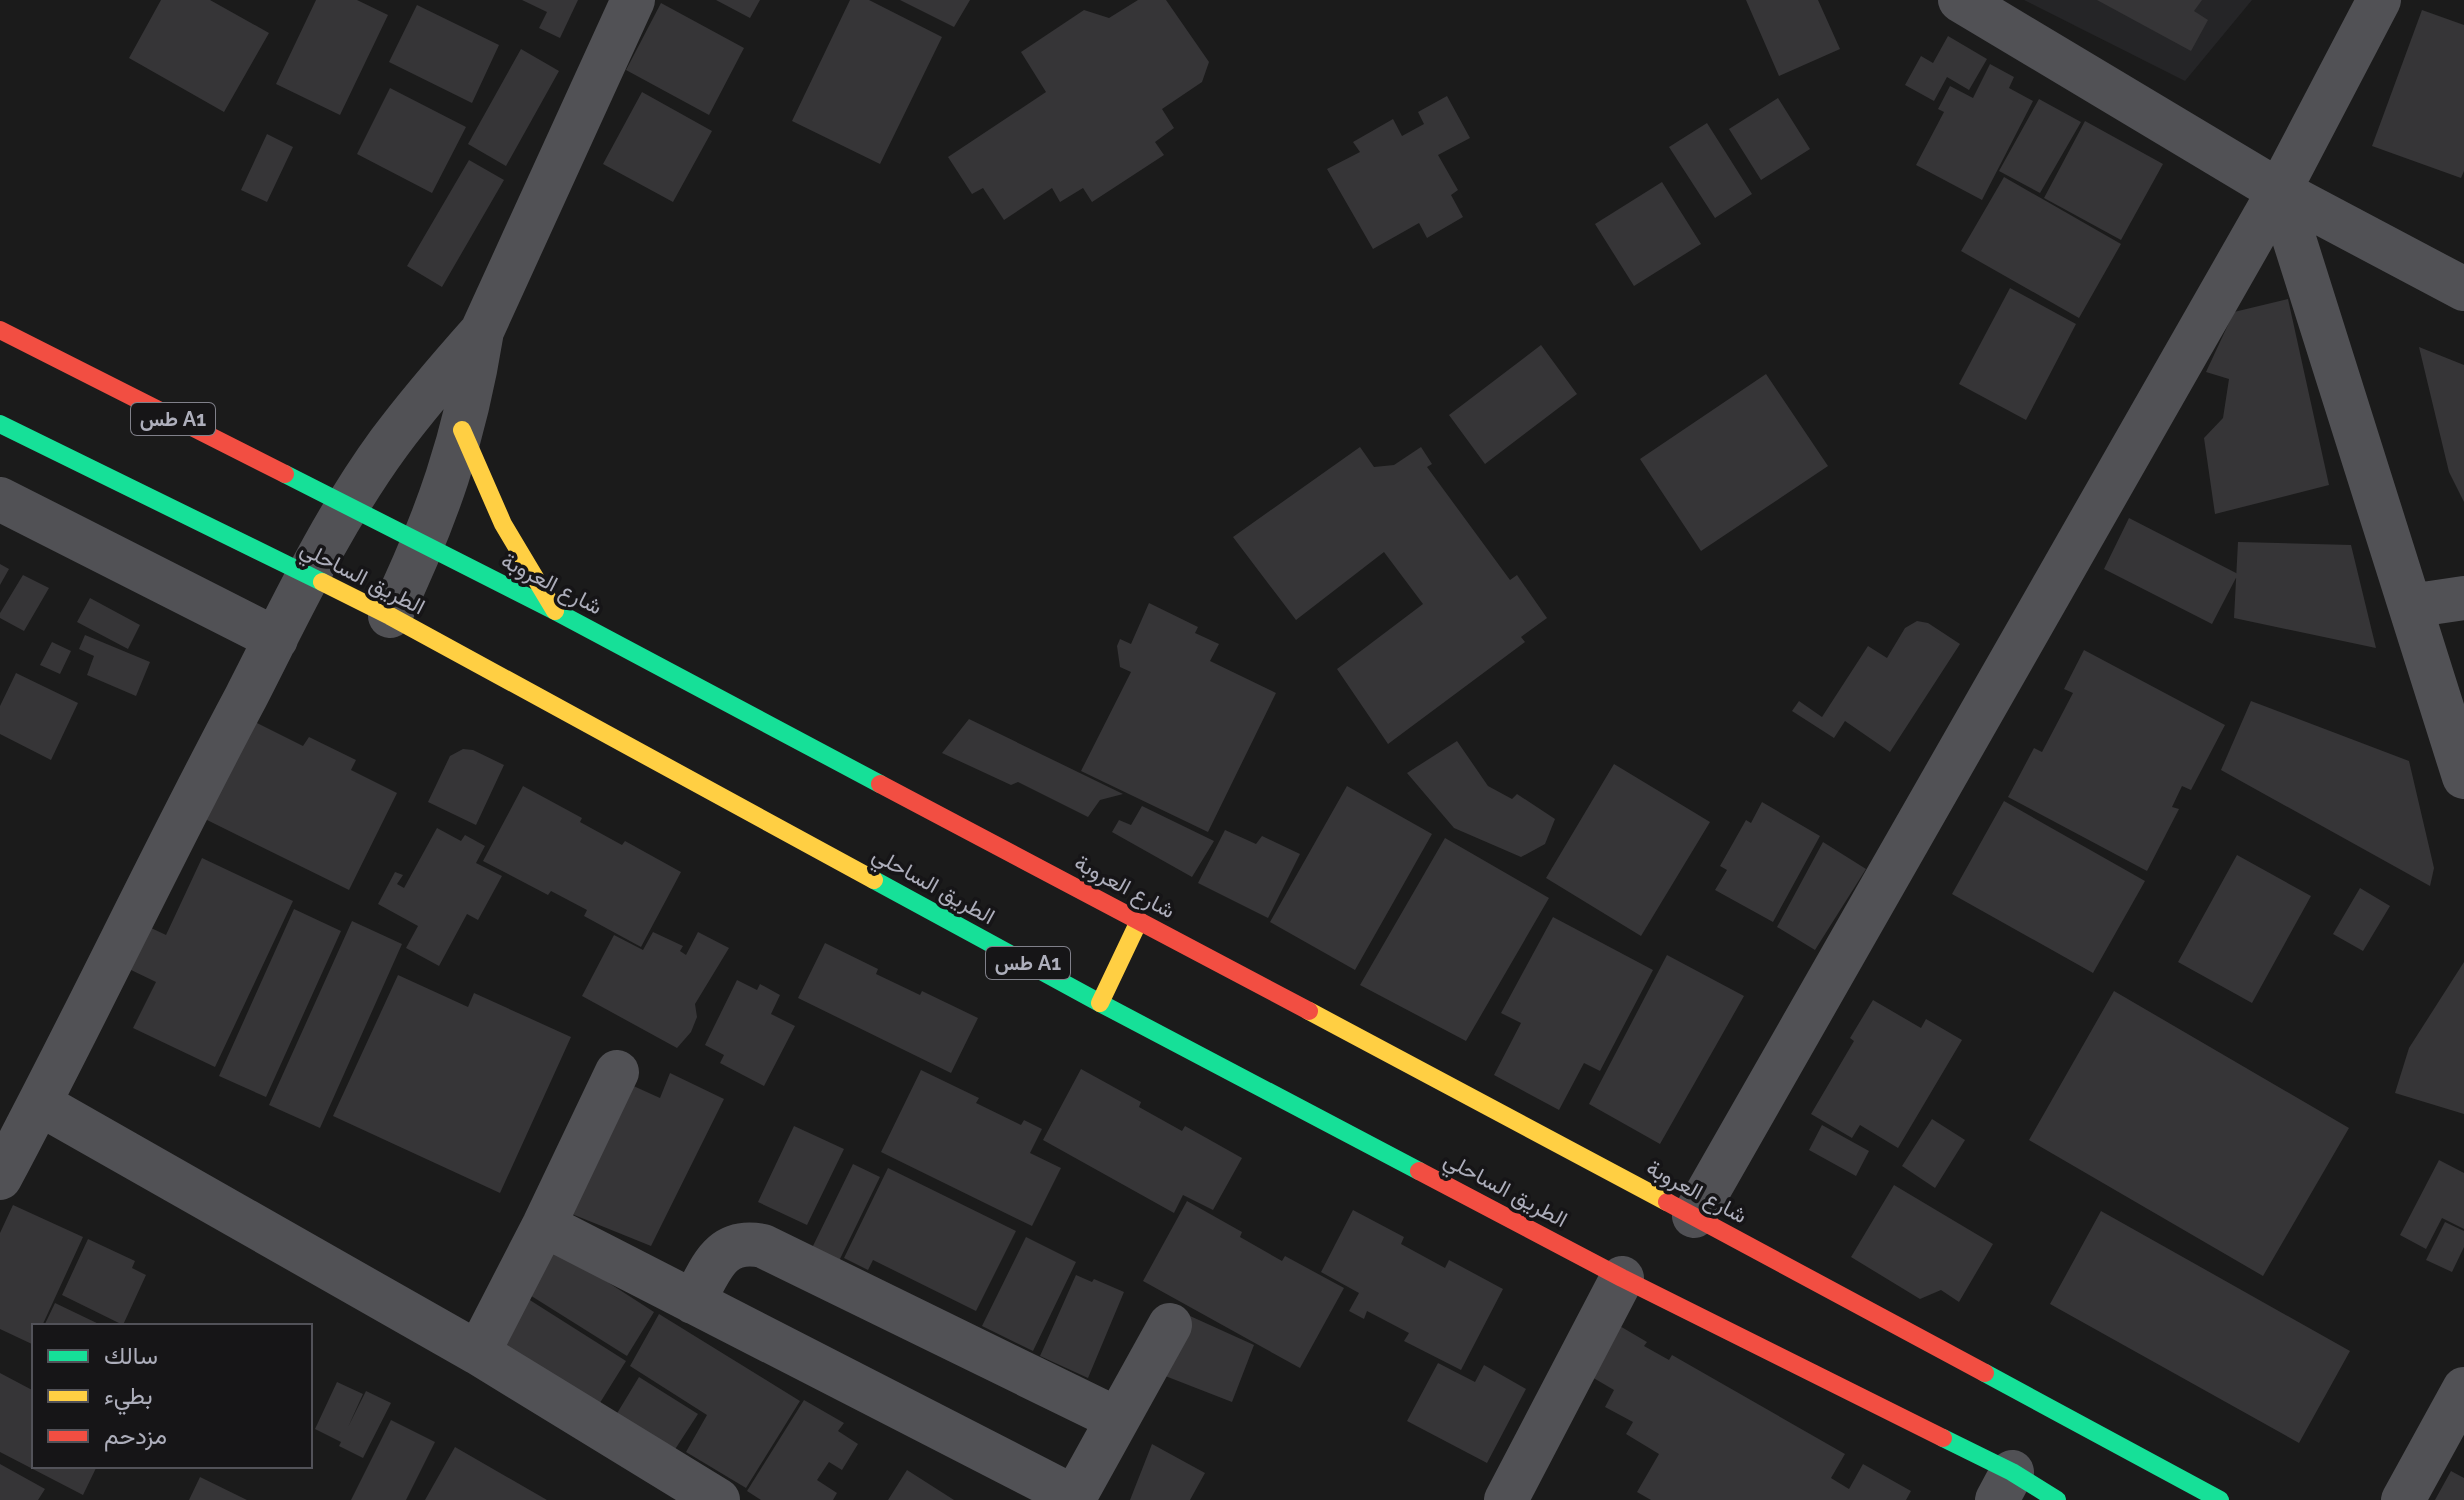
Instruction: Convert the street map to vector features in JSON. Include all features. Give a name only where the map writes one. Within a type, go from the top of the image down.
[{"type":"highway","name":"شارع العروبة","points":[[0,330],[555,611],[1694,1216],[2220,1500]]},
{"type":"highway","name":"الطريق الساحلي","points":[[0,424],[390,616],[1100,1003],[1622,1278],[2004,1486],[2057,1500]]},
{"type":"highway","points":[[462,430],[503,524],[555,611]]},
{"type":"highway","points":[[1100,1003],[1139,921]]},
{"type":"street","points":[[390,616],[424,545],[445,488],[474,381],[482,331],[633,0]]},
{"type":"street","points":[[1960,0],[2279,191],[2464,289]]},
{"type":"street","points":[[1694,1216],[2279,191],[2379,0]]},
{"type":"street","points":[[2279,191],[2464,777]]},
{"type":"street","points":[[0,1177],[40,1104],[168,844],[347,508],[388,445],[482,331]]},
{"type":"street","points":[[0,499],[276,639]]},
{"type":"street","points":[[2410,606],[2464,598]]},
{"type":"street","points":[[478,1353],[544,1225],[617,1072]]},
{"type":"street","points":[[40,1104],[478,1353],[718,1500]]},
{"type":"street","points":[[544,1225],[1073,1499],[1170,1325]]},
{"type":"street","points":[[693,1302],[717,1259],[726,1250],[750,1243],[763,1246],[1117,1419]]},
{"type":"street","points":[[1506,1500],[1622,1278]]},
{"type":"street","points":[[2403,1500],[2464,1389]]},
{"type":"shaded area","points":[[2024,0],[2252,0],[2185,81]]},
{"type":"building","points":[[161,0],[210,0],[269,33],[224,112],[129,58]]},
{"type":"building","points":[[316,0],[357,0],[388,15],[340,115],[276,84]]},
{"type":"building","points":[[522,0],[578,0],[560,38],[539,28],[547,12]]},
{"type":"building","points":[[716,0],[760,0],[750,18]]},
{"type":"building","points":[[850,0],[869,0],[942,37],[880,164],[792,121]]},
{"type":"building","points":[[900,0],[970,0],[954,27]]},
{"type":"building","points":[[1138,0],[1166,0],[1209,62],[1202,82],[1162,109],[1174,128],[1155,142],[1164,155],[1092,202],[1083,188],[1060,202],[1052,188],[1004,220],[983,188],[972,194],[948,157],[1046,92],[1021,52],[1084,10],[1109,18]]},
{"type":"building","points":[[1746,0],[1818,0],[1840,49],[1779,76]]},
{"type":"building","points":[[2097,0],[2202,0],[2194,11],[2208,20],[2191,51]]},
{"type":"building","points":[[661,3],[744,48],[709,115],[626,70]]},
{"type":"building","points":[[417,5],[499,45],[472,103],[389,62]]},
{"type":"building","points":[[2422,10],[2464,25],[2464,171],[2461,178],[2372,146]]},
{"type":"building","points":[[1948,36],[1987,59],[1969,90],[1947,77],[1934,101],[1905,85],[1921,56],[1933,63]]},
{"type":"building","points":[[521,49],[559,71],[506,166],[468,144]]},
{"type":"building","points":[[1990,64],[2014,77],[2009,88],[2033,101],[1982,200],[1916,165],[1944,112],[1938,109],[1950,86],[1973,98]]},
{"type":"building","points":[[390,88],[466,127],[432,193],[357,154]]},
{"type":"building","points":[[642,92],[712,131],[673,202],[603,164]]},
{"type":"building","points":[[1447,96],[1470,138],[1438,155],[1458,190],[1451,195],[1463,217],[1427,238],[1419,223],[1373,249],[1327,169],[1360,152],[1353,142],[1393,119],[1402,136],[1424,124],[1418,112]]},
{"type":"building","points":[[1778,98],[1810,149],[1761,180],[1729,129]]},
{"type":"building","points":[[2039,99],[2081,122],[2040,193],[1999,171]]},
{"type":"building","points":[[2085,121],[2163,164],[2121,240],[2044,198]]},
{"type":"building","points":[[1707,123],[1752,194],[1715,218],[1669,147]]},
{"type":"building","points":[[267,134],[293,147],[267,202],[241,190]]},
{"type":"building","points":[[469,160],[504,180],[442,287],[407,266]]},
{"type":"building","points":[[2004,177],[2121,244],[2079,318],[1961,251]]},
{"type":"building","points":[[1662,182],[1701,244],[1634,286],[1595,224]]},
{"type":"building","points":[[2010,288],[2076,324],[2026,420],[1959,384]]},
{"type":"building","points":[[2288,299],[2329,485],[2215,514],[2204,438],[2223,418],[2229,379],[2206,372],[2234,312]]},
{"type":"building","points":[[1541,345],[1577,394],[1485,464],[1449,415]]},
{"type":"building","points":[[2419,347],[2464,365],[2464,502],[2449,472]]},
{"type":"building","points":[[1766,374],[1828,466],[1701,551],[1640,459]]},
{"type":"building","points":[[1360,447],[1374,467],[1394,465],[1421,447],[1432,464],[1427,467],[1510,580],[1517,575],[1547,618],[1521,637],[1525,642],[1388,744],[1337,669],[1423,604],[1384,552],[1296,620],[1233,537]]},
{"type":"building","points":[[2129,518],[2238,574],[2212,624],[2104,569]]},
{"type":"building","points":[[2238,542],[2351,545],[2376,648],[2234,618]]},
{"type":"building","points":[[0,564],[9,569],[0,585]]},
{"type":"building","points":[[23,575],[49,588],[24,631],[0,618]]},
{"type":"building","points":[[90,598],[140,625],[128,649],[77,622]]},
{"type":"building","points":[[1149,603],[1198,627],[1195,633],[1219,644],[1210,661],[1276,693],[1208,832],[1081,771],[1131,672],[1120,667],[1117,646],[1120,639],[1131,644]]},
{"type":"building","points":[[1917,621],[1928,623],[1960,644],[1890,752],[1845,721],[1834,738],[1792,711],[1799,701],[1822,717],[1868,646],[1887,658],[1905,628]]},
{"type":"building","points":[[85,635],[150,662],[136,696],[87,675],[94,656],[79,649]]},
{"type":"building","points":[[52,642],[71,651],[60,674],[40,665]]},
{"type":"building","points":[[2084,650],[2225,725],[2191,790],[2182,786],[2172,807],[2179,809],[2147,871],[2008,797],[2034,748],[2042,752],[2073,693],[2064,689]]},
{"type":"building","points":[[16,673],[78,703],[51,760],[0,734],[0,706]]},
{"type":"building","points":[[2251,701],[2409,761],[2434,868],[2430,886],[2221,770]]},
{"type":"building","points":[[969,719],[1123,794],[1100,800],[1088,817],[1018,782],[1011,785],[942,753]]},
{"type":"building","points":[[251,720],[303,746],[309,737],[356,760],[351,770],[397,793],[349,890],[203,818]]},
{"type":"building","points":[[1457,741],[1488,786],[1512,799],[1517,794],[1555,819],[1545,844],[1521,857],[1454,828],[1407,773]]},
{"type":"building","points":[[463,749],[473,750],[504,765],[476,825],[428,802],[450,756]]},
{"type":"building","points":[[1614,764],[1710,822],[1641,936],[1546,878]]},
{"type":"building","points":[[523,786],[582,818],[580,822],[622,845],[625,841],[681,872],[641,947],[584,916],[587,910],[551,891],[548,895],[483,861]]},
{"type":"building","points":[[1347,786],[1432,834],[1355,970],[1270,922]]},
{"type":"building","points":[[2004,801],[2145,881],[2093,973],[1952,894]]},
{"type":"building","points":[[1762,802],[1820,836],[1773,922],[1715,890],[1727,870],[1720,866],[1746,820],[1751,823]]},
{"type":"building","points":[[1142,806],[1214,841],[1192,877],[1112,832],[1119,820],[1131,825]]},
{"type":"building","points":[[437,828],[461,841],[465,835],[485,846],[476,863],[502,876],[478,920],[467,914],[439,966],[406,948],[418,926],[378,904],[395,872],[403,875],[397,884],[404,888]]},
{"type":"building","points":[[1225,830],[1256,844],[1262,836],[1300,854],[1268,918],[1198,883]]},
{"type":"building","points":[[1445,838],[1549,898],[1466,1041],[1360,985]]},
{"type":"building","points":[[1823,842],[1866,869],[1815,950],[1777,927]]},
{"type":"building","points":[[2237,855],[2311,896],[2252,1003],[2178,962]]},
{"type":"building","points":[[202,858],[293,901],[215,1067],[133,1028],[156,982],[129,969],[149,927],[166,935]]},
{"type":"building","points":[[2360,888],[2390,906],[2363,951],[2333,934]]},
{"type":"building","points":[[294,909],[341,931],[266,1097],[219,1076]]},
{"type":"building","points":[[1553,917],[1653,970],[1600,1071],[1584,1063],[1559,1110],[1494,1075],[1521,1023],[1501,1013]]},
{"type":"building","points":[[352,921],[402,944],[320,1128],[269,1105]]},
{"type":"building","points":[[653,932],[683,946],[680,951],[686,955],[698,932],[729,948],[695,1004],[697,1017],[691,1032],[677,1048],[582,996],[614,935],[643,950]]},
{"type":"building","points":[[825,943],[878,969],[876,974],[920,995],[922,991],[978,1018],[951,1073],[798,998]]},
{"type":"building","points":[[1667,955],[1744,996],[1660,1144],[1589,1104]]},
{"type":"building","points":[[2464,962],[2464,1114],[2395,1093],[2409,1048]]},
{"type":"building","points":[[398,975],[468,1007],[474,993],[571,1037],[500,1193],[333,1116]]},
{"type":"building","points":[[737,980],[757,990],[760,984],[780,995],[771,1014],[795,1026],[764,1086],[720,1063],[724,1055],[705,1045]]},
{"type":"building","points":[[2114,991],[2349,1128],[2263,1276],[2029,1140]]},
{"type":"building","points":[[1873,1000],[1921,1028],[1926,1019],[1962,1040],[1898,1148],[1860,1125],[1852,1138],[1811,1114],[1854,1041],[1850,1038]]},
{"type":"building","points":[[1081,1069],[1141,1102],[1139,1107],[1182,1131],[1185,1126],[1242,1158],[1213,1210],[1183,1195],[1174,1213],[1043,1140]]},
{"type":"building","points":[[921,1070],[979,1098],[976,1103],[1021,1125],[1024,1120],[1042,1129],[1030,1153],[1061,1168],[1032,1226],[881,1152]]},
{"type":"building","points":[[670,1073],[724,1099],[651,1246],[557,1208],[618,1079],[660,1098]]},
{"type":"building","points":[[1932,1119],[1965,1140],[1935,1188],[1902,1166]]},
{"type":"building","points":[[1822,1125],[1869,1151],[1856,1176],[1809,1150]]},
{"type":"building","points":[[794,1126],[844,1149],[807,1225],[758,1202]]},
{"type":"building","points":[[2439,1160],[2464,1173],[2464,1229],[2442,1218],[2426,1249],[2400,1235]]},
{"type":"building","points":[[853,1164],[880,1177],[838,1263],[811,1250]]},
{"type":"building","points":[[888,1168],[1016,1231],[976,1311],[873,1260],[868,1270],[844,1258]]},
{"type":"building","points":[[1894,1185],[1993,1244],[1959,1302],[1941,1290],[1920,1299],[1851,1257]]},
{"type":"building","points":[[1187,1201],[1242,1232],[1240,1237],[1282,1261],[1285,1256],[1344,1288],[1300,1368],[1143,1281]]},
{"type":"building","points":[[13,1205],[83,1237],[43,1324],[32,1324],[32,1344],[0,1329],[0,1233]]},
{"type":"building","points":[[1353,1210],[1404,1237],[1401,1244],[1445,1268],[1449,1260],[1503,1289],[1461,1370],[1404,1341],[1409,1333],[1367,1311],[1364,1319],[1349,1311],[1359,1293],[1321,1272]]},
{"type":"building","points":[[2101,1211],[2350,1351],[2299,1443],[2050,1304]]},
{"type":"building","points":[[2445,1222],[2464,1231],[2464,1247],[2452,1272],[2426,1260]]},
{"type":"building","points":[[1026,1237],[1076,1262],[1033,1351],[982,1326]]},
{"type":"building","points":[[88,1239],[135,1261],[132,1268],[146,1275],[123,1324],[62,1295]]},
{"type":"building","points":[[553,1247],[654,1312],[627,1356],[525,1292]]},
{"type":"building","points":[[1076,1275],[1124,1292],[1088,1378],[1040,1356]]},
{"type":"building","points":[[525,1297],[626,1361],[598,1406],[497,1342]]},
{"type":"building","points":[[55,1303],[99,1324],[45,1324]]},
{"type":"building","points":[[1179,1311],[1254,1345],[1232,1402],[1155,1372]]},
{"type":"building","points":[[659,1314],[800,1401],[746,1488],[686,1452],[707,1415],[630,1366]]},
{"type":"building","points":[[1613,1322],[1647,1342],[1644,1346],[1669,1360],[1672,1355],[1845,1454],[1831,1478],[1849,1489],[1863,1464],[1911,1491],[1906,1500],[1651,1500],[1637,1492],[1659,1454],[1626,1434],[1633,1422],[1605,1407],[1614,1390],[1585,1373]]},
{"type":"building","points":[[1438,1363],[1475,1382],[1484,1365],[1526,1389],[1487,1463],[1407,1421]]},
{"type":"building","points":[[0,1373],[32,1390],[32,1468],[96,1468],[83,1495],[0,1452]]},
{"type":"building","points":[[639,1377],[698,1414],[670,1457],[613,1420]]},
{"type":"building","points":[[337,1382],[363,1394],[348,1427],[366,1391],[391,1403],[363,1458],[315,1429]]},
{"type":"building","points":[[804,1400],[844,1423],[838,1431],[858,1444],[842,1470],[829,1462],[817,1480],[837,1493],[833,1500],[761,1500],[747,1491]]},
{"type":"building","points":[[391,1420],[435,1442],[406,1500],[351,1500]]},
{"type":"building","points":[[1152,1444],[1205,1473],[1190,1500],[1130,1500]]},
{"type":"building","points":[[455,1447],[547,1500],[425,1500]]},
{"type":"building","points":[[0,1464],[45,1489],[38,1500],[0,1500]]},
{"type":"building","points":[[907,1470],[954,1500],[888,1500]]},
{"type":"building","points":[[2451,1471],[2464,1478],[2464,1500],[2435,1500]]},
{"type":"building","points":[[200,1477],[247,1500],[189,1500]]},
{"type":"traffic: fast","points":[[0,424],[322,582]]},
{"type":"traffic: fast","points":[[285,474],[555,611],[880,784]]},
{"type":"traffic: fast","points":[[874,880],[1419,1171]]},
{"type":"traffic: fast","points":[[1985,1373],[2220,1500]]},
{"type":"traffic: fast","points":[[1943,1438],[2012,1472],[2057,1500]]},
{"type":"traffic: slow","points":[[462,430],[503,524],[555,611]]},
{"type":"traffic: slow","points":[[322,582],[874,880]]},
{"type":"traffic: slow","points":[[1100,1003],[1139,921]]},
{"type":"traffic: slow","points":[[1309,1011],[1667,1202]]},
{"type":"traffic: jam","points":[[0,330],[285,474]]},
{"type":"traffic: jam","points":[[880,784],[1309,1011]]},
{"type":"traffic: jam","points":[[1419,1171],[1622,1278],[1943,1438]]},
{"type":"traffic: jam","points":[[1667,1202],[1985,1373]]}]
